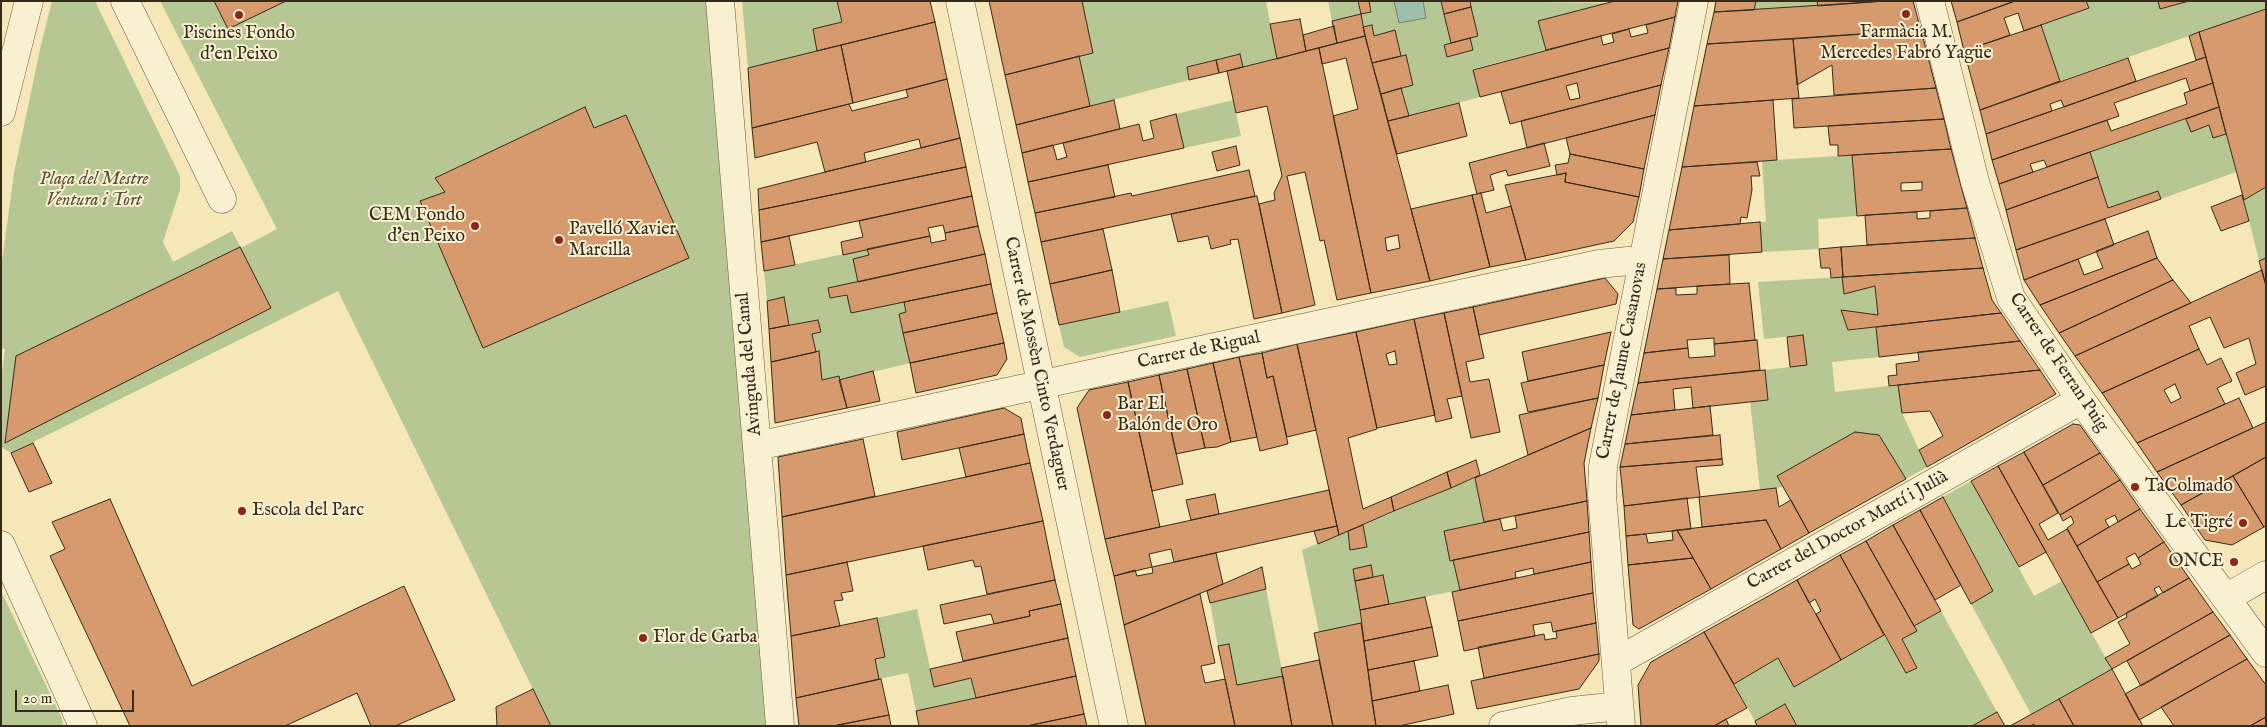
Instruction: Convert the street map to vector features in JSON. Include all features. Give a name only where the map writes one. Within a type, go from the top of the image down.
[{"type":"street","points":[[1,112],[28,1]]},
{"type":"street","points":[[125,1],[222,199]]},
{"type":"street","name":"Avinguda del Canal","points":[[720,1],[780,726]]},
{"type":"street","name":"Carrer de Mossèn Cinto Verdaguer","points":[[960,1],[1040,385],[1114,726]]},
{"type":"street","name":"Carrer de Jaume Casanovas","points":[[1620,716],[1602,495],[1603,466],[1694,1]]},
{"type":"street","name":"Carrer de Ferran Puig","points":[[1930,1],[1975,182],[2011,298],[2081,400],[2266,653]]},
{"type":"street","name":"Carrer de Rigual","points":[[757,446],[1599,264],[1628,260],[1642,262]]},
{"type":"street","name":"Carrer del Doctor Martí i Julià","points":[[1616,662],[2081,400]]},
{"type":"street","points":[[1,545],[84,726]]},
{"type":"street","points":[[2226,598],[2266,575]]},
{"type":"street","points":[[1503,726],[1572,712],[1620,716]]},
{"type":"green space","name":"Plaça del Mestre Ventura i Tort","points":[[52,1],[95,1],[180,176],[180,190],[163,242],[173,262],[232,231],[241,248],[277,229],[160,1],[731,1],[789,726],[551,726],[338,291],[11,453],[1,447],[1,381],[5,349],[1,348],[1,269],[14,173]]},
{"type":"green space","points":[[742,1],[837,1],[842,22],[813,29],[817,51],[748,68]]},
{"type":"green space","points":[[1082,1],[1266,1],[1277,59],[1243,67],[1240,54],[1187,67],[1189,80],[1090,106],[1079,56]]},
{"type":"green space","points":[[1328,1],[1358,1],[1361,14],[1371,12],[1369,1],[1441,1],[1451,43],[1444,45],[1447,57],[1473,50],[1470,38],[1478,36],[1470,1],[1610,3],[1538,21],[1546,50],[1473,69],[1480,97],[1409,116],[1401,88],[1413,84],[1406,55],[1401,56],[1395,31],[1374,36],[1372,25],[1363,27],[1332,21]]},
{"type":"green space","points":[[1756,1],[1817,1],[1818,6],[1754,10]]},
{"type":"green space","points":[[2086,1],[2158,1],[2160,9],[2189,1],[2266,1],[2266,9],[2060,81],[2041,25],[2088,8]]},
{"type":"green space","points":[[1233,100],[1241,136],[1184,148],[1176,114]]},
{"type":"green space","points":[[2186,119],[2191,131],[2209,125],[2213,138],[2226,134],[2236,172],[2161,199],[2157,191],[2108,208],[2090,152]]},
{"type":"green space","points":[[1852,155],[1857,216],[1818,219],[1819,249],[1762,252],[1760,222],[1766,222],[1762,161]]},
{"type":"green space","points":[[2266,187],[2266,258],[2259,261],[2244,200]]},
{"type":"green space","points":[[867,249],[869,255],[853,259],[858,282],[829,288],[830,298],[847,295],[904,302],[906,312],[899,314],[910,363],[839,380],[838,376],[822,380],[819,352],[816,352],[812,334],[821,332],[818,320],[789,325],[784,298],[767,301],[764,271]]},
{"type":"green space","points":[[1842,277],[1844,294],[1875,286],[1878,315],[1841,311],[1848,330],[1876,327],[1879,357],[1832,362],[1835,392],[1898,385],[1902,413],[1927,467],[1906,479],[1879,435],[1855,433],[1783,487],[1760,490],[1750,401],[1768,400],[1765,370],[1790,367],[1803,335],[1764,339],[1758,282]]},
{"type":"green space","points":[[1168,301],[1176,336],[1080,357],[1064,347],[1059,325]]},
{"type":"green space","points":[[1475,478],[1484,522],[1444,531],[1450,561],[1453,560],[1460,590],[1389,604],[1383,575],[1373,577],[1371,565],[1354,569],[1361,623],[1319,632],[1302,550],[1348,531],[1351,550],[1367,547],[1363,525]]},
{"type":"green space","points":[[1971,481],[2034,596],[2062,581],[2112,669],[2031,714],[1971,604],[1993,591],[1943,497]]},
{"type":"green space","points":[[1266,589],[1283,676],[1237,685],[1229,644],[1218,646],[1210,603]]},
{"type":"green space","points":[[1,591],[62,719],[63,726],[1,726]]},
{"type":"green space","points":[[917,609],[934,686],[971,678],[975,698],[916,711],[908,673],[879,679],[875,659],[885,656],[877,618]]},
{"type":"green space","points":[[1941,611],[1997,712],[1972,726],[1797,726],[1785,704],[1755,721],[1734,684],[1778,658],[1794,686],[1884,635],[1906,673],[1917,667],[1902,639],[1916,631],[1914,626]]},
{"type":"shaded area","points":[[1394,1],[1423,1],[1426,18],[1399,23]]},
{"type":"building","name":"Piscines Fondo d'en Peixo","points":[[214,1],[286,1],[228,29]]},
{"type":"building","points":[[837,1],[930,1],[935,22],[817,51],[813,29],[842,22]]},
{"type":"building","points":[[989,1],[1082,1],[1093,53],[1005,75]]},
{"type":"building","points":[[1358,1],[1369,1],[1371,12],[1361,14]]},
{"type":"building","points":[[1441,1],[1470,1],[1471,7],[1444,14]]},
{"type":"building","points":[[1615,1],[1678,1],[1675,17],[1546,50],[1538,21]]},
{"type":"building","points":[[1716,1],[1756,1],[1754,10],[1714,12]]},
{"type":"building","points":[[1817,1],[1885,1],[1818,6]]},
{"type":"building","points":[[1885,1],[1913,1],[1921,30],[1707,44],[1714,12]]},
{"type":"building","points":[[1951,1],[2015,1],[1957,22]]},
{"type":"building","points":[[2015,1],[2086,1],[2089,8],[2024,31],[2018,13],[2004,18],[2010,35],[1964,51],[1957,22]]},
{"type":"building","points":[[2158,1],[2189,1],[2160,9]]},
{"type":"building","points":[[1471,7],[1478,36],[1451,43],[1444,14]]},
{"type":"building","points":[[2266,9],[2266,187],[2244,200],[2199,32]]},
{"type":"building","points":[[1361,14],[1365,36],[1337,43],[1332,21]]},
{"type":"building","points":[[1675,17],[1669,48],[1480,97],[1473,70],[1601,36],[1603,45],[1614,42],[1612,34],[1629,29],[1631,37],[1648,33],[1646,25]]},
{"type":"building","points":[[1300,19],[1306,51],[1277,59],[1270,24]]},
{"type":"building","points":[[935,22],[947,79],[853,103],[841,45]]},
{"type":"building","points":[[1372,25],[1374,36],[1395,30],[1401,56],[1372,63],[1363,27]]},
{"type":"building","points":[[2041,25],[2060,81],[1980,110],[1964,51]]},
{"type":"building","points":[[1334,26],[1337,43],[1306,51],[1303,35]]},
{"type":"building","points":[[1921,30],[1936,88],[1834,95],[1832,65],[1797,85],[1793,39]]},
{"type":"building","points":[[2199,32],[2206,57],[2196,60],[2189,36]]},
{"type":"building","points":[[1365,36],[1430,281],[1371,293],[1333,116],[1358,109],[1346,58],[1322,64],[1319,48]],"holes":[[[1398,235],[1400,248],[1387,251],[1385,238]]]},
{"type":"building","points":[[1470,38],[1473,50],[1447,57],[1444,45]]},
{"type":"building","points":[[1793,39],[1799,98],[1694,106],[1707,44]]},
{"type":"building","points":[[841,45],[853,103],[752,128],[748,68]]},
{"type":"building","points":[[1319,48],[1371,293],[1337,300],[1324,240],[1320,241],[1305,172],[1287,176],[1315,305],[1282,313],[1259,204],[1275,200],[1274,193],[1282,176],[1267,106],[1236,113],[1227,71]]},
{"type":"building","points":[[1669,48],[1661,85],[1510,124],[1501,92]],"holes":[[[1577,83],[1580,98],[1570,100],[1566,86]]]},
{"type":"building","points":[[1240,54],[1243,67],[1219,73],[1216,60]]},
{"type":"building","points":[[1406,55],[1413,85],[1381,94],[1372,63]]},
{"type":"building","points":[[1079,56],[1090,106],[1016,125],[1005,75]]},
{"type":"building","points":[[2206,57],[2213,83],[2190,91],[2186,78],[2114,103],[2119,116],[1992,160],[1986,134]]},
{"type":"building","points":[[2128,58],[2136,81],[2064,107],[2061,100],[2050,104],[2052,111],[1986,134],[1980,110]]},
{"type":"building","points":[[1216,60],[1219,73],[1189,80],[1187,67]]},
{"type":"building","points":[[947,79],[960,138],[921,148],[919,139],[864,153],[866,162],[825,172],[817,142],[755,158],[752,128],[849,104],[852,111],[908,97],[906,90]]},
{"type":"building","points":[[2213,83],[2219,107],[2047,167],[2044,160],[2030,164],[2033,172],[1999,184],[1992,160],[2107,120],[2111,131],[2187,104],[2184,93]]},
{"type":"building","points":[[1661,85],[1655,115],[1527,148],[1521,121]]},
{"type":"building","points":[[1401,88],[1409,116],[1388,121],[1381,94]]},
{"type":"building","points":[[1936,88],[1944,119],[1794,128],[1792,99]]},
{"type":"building","points":[[1114,100],[1120,129],[1022,153],[1016,125]]},
{"type":"building","points":[[1773,100],[1777,160],[1682,167],[1694,106]]},
{"type":"building","points":[[1459,103],[1467,136],[1397,154],[1388,121]]},
{"type":"building","name":"Pavelló Xavier Marcilla","points":[[585,107],[594,128],[626,115],[689,258],[483,348],[420,201],[445,192],[435,178]]},
{"type":"building","points":[[2219,107],[2226,134],[2213,138],[2209,125],[2191,132],[2186,119]]},
{"type":"building","points":[[1176,114],[1184,148],[1028,182],[1022,153],[1053,145],[1057,160],[1067,157],[1063,143],[1139,124],[1143,141],[1154,138],[1150,121]]},
{"type":"building","points":[[1655,115],[1644,169],[1570,154],[1566,138]]},
{"type":"building","points":[[1944,119],[1951,149],[1838,156],[1838,145],[1830,145],[1828,126]]},
{"type":"building","points":[[960,138],[966,167],[759,210],[758,189]]},
{"type":"building","points":[[1544,143],[1550,166],[1508,176],[1506,170],[1490,175],[1494,190],[1477,194],[1469,163]]},
{"type":"building","points":[[1236,146],[1240,165],[1217,171],[1212,152]]},
{"type":"building","points":[[1951,149],[1967,208],[1857,216],[1852,155]],"holes":[[[1922,182],[1922,190],[1901,191],[1901,183]]]},
{"type":"building","points":[[2090,152],[2098,177],[2006,210],[1999,184]]},
{"type":"building","points":[[1570,154],[1644,169],[1639,197],[1565,182],[1566,173],[1557,175],[1555,165],[1568,163]]},
{"type":"building","points":[[1757,162],[1760,176],[1751,176],[1752,190],[1747,218],[1741,217],[1740,224],[1669,230],[1682,167]]},
{"type":"building","points":[[1108,165],[1115,197],[1035,213],[1028,182]]},
{"type":"building","points":[[966,167],[972,196],[761,242],[759,210]]},
{"type":"building","points":[[1249,170],[1255,196],[1041,242],[1035,213],[1131,193],[1132,196]]},
{"type":"building","points":[[1566,173],[1565,182],[1639,197],[1633,222],[1614,241],[1526,260],[1505,185]]},
{"type":"building","points":[[2098,177],[2108,208],[2158,191],[2161,199],[2016,250],[2006,210]]},
{"type":"building","points":[[1481,193],[1486,213],[1511,206],[1526,260],[1490,267],[1472,195]]},
{"type":"building","points":[[1472,195],[1490,267],[1430,281],[1411,209]]},
{"type":"building","points":[[2242,195],[2249,221],[2221,231],[2211,207]]},
{"type":"building","points":[[972,196],[978,226],[945,233],[943,225],[928,228],[930,236],[843,255],[841,242],[863,237],[859,221]]},
{"type":"building","points":[[1257,196],[1282,313],[1254,319],[1238,239],[1230,240],[1231,244],[1211,249],[1208,236],[1178,242],[1171,214]]},
{"type":"building","points":[[1967,208],[1975,238],[1867,245],[1865,215],[1917,212],[1917,219],[1930,218],[1930,211]]},
{"type":"building","points":[[2105,219],[2114,245],[2024,280],[2016,250]]},
{"type":"building","points":[[1760,222],[1762,252],[1663,259],[1669,230]]},
{"type":"building","points":[[978,226],[985,254],[858,282],[853,259],[869,255],[867,249],[930,236],[931,243],[946,240],[945,233]]},
{"type":"building","points":[[1103,229],[1112,270],[1050,284],[1041,242]]},
{"type":"building","points":[[2148,231],[2157,258],[2040,305],[2024,280],[2078,259],[2084,275],[2103,268],[2096,251]]},
{"type":"building","points":[[789,236],[795,265],[764,271],[761,242]]},
{"type":"building","points":[[1975,238],[1983,268],[1843,277],[1841,247]]},
{"type":"building","points":[[240,247],[271,308],[5,443],[16,356]]},
{"type":"building","points":[[1841,247],[1843,277],[1831,278],[1830,268],[1821,268],[1819,249]]},
{"type":"building","points":[[985,254],[991,284],[851,313],[847,295],[830,298],[828,288]]},
{"type":"building","points":[[1729,255],[1730,284],[1657,289],[1663,259]]},
{"type":"building","points":[[2157,258],[2173,280],[2059,333],[2040,305]]},
{"type":"building","points":[[2266,258],[2266,286],[2259,261]]},
{"type":"building","points":[[1983,268],[1992,300],[2001,313],[1848,330],[1841,310],[1878,315],[1875,286],[1844,294],[1842,277]]},
{"type":"building","points":[[1112,270],[1120,312],[1059,325],[1050,284]]},
{"type":"building","points":[[2262,270],[2266,286],[2266,386],[2245,395],[2236,373],[2256,364],[2249,338],[2224,348],[2210,317],[2189,326],[2199,349],[2102,393],[2075,356]]},
{"type":"building","points":[[1605,278],[1618,294],[1616,304],[1479,335],[1473,307]]},
{"type":"building","points":[[2173,280],[2191,303],[2075,356],[2059,333]]},
{"type":"building","points":[[1749,283],[1755,340],[1714,344],[1714,338],[1687,340],[1688,348],[1644,353],[1657,289],[1676,288],[1676,295],[1697,294],[1697,286]]},
{"type":"building","points":[[991,284],[997,313],[903,333],[899,314],[906,312],[904,302]]},
{"type":"building","points":[[784,297],[789,325],[769,329],[767,301]]},
{"type":"building","points":[[1473,307],[1484,358],[1466,362],[1470,382],[1489,379],[1500,432],[1471,438],[1444,313]]},
{"type":"building","points":[[997,313],[1004,343],[910,363],[903,333]]},
{"type":"building","points":[[1444,313],[1462,396],[1447,399],[1452,418],[1436,422],[1414,319]]},
{"type":"building","points":[[2001,313],[2020,341],[1879,357],[1876,327]]},
{"type":"building","points":[[1414,319],[1435,415],[1377,428],[1356,332]],"holes":[[[1395,351],[1397,364],[1389,365],[1386,354]]]},
{"type":"building","points":[[818,320],[821,332],[812,334],[816,352],[771,362],[769,329]]},
{"type":"building","points":[[1356,332],[1377,429],[1348,438],[1363,509],[1391,497],[1394,511],[1339,535],[1297,344]]},
{"type":"building","points":[[1611,332],[1604,365],[1528,381],[1522,352]]},
{"type":"building","points":[[1803,335],[1807,365],[1790,367],[1787,337]]},
{"type":"building","points":[[1757,340],[1760,370],[1638,383],[1644,353],[1688,348],[1689,358],[1715,356],[1714,344]]},
{"type":"building","points":[[2020,341],[2040,370],[1889,386],[1888,376],[1897,375],[1896,364],[1919,361],[1918,352]]},
{"type":"building","points":[[1004,343],[1007,359],[997,375],[916,393],[910,363]]},
{"type":"building","points":[[1297,344],[1316,430],[1287,437],[1273,376],[1267,378],[1262,353]]},
{"type":"building","points":[[2199,349],[2207,365],[2221,358],[2232,381],[2217,388],[2225,404],[2137,443],[2102,393]],"holes":[[[2175,384],[2181,398],[2171,403],[2164,390]]]},
{"type":"building","points":[[819,351],[822,380],[839,376],[847,408],[775,423],[771,362]]},
{"type":"building","points":[[1262,353],[1267,378],[1273,376],[1288,444],[1260,451],[1239,357]]},
{"type":"building","points":[[1239,357],[1257,437],[1231,442],[1213,363]]},
{"type":"building","points":[[1213,363],[1231,442],[1217,447],[1205,448],[1187,369]]},
{"type":"building","points":[[1604,365],[1598,398],[1528,412],[1521,383]]},
{"type":"building","points":[[1187,369],[1205,448],[1176,454],[1159,375]]},
{"type":"building","points":[[1765,370],[1768,400],[1693,408],[1691,387],[1673,389],[1675,410],[1631,415],[1638,383]]},
{"type":"building","points":[[2040,370],[2056,394],[1927,467],[1919,450],[1943,436],[1930,411],[1902,413],[1898,385]]},
{"type":"building","points":[[873,371],[880,401],[847,408],[839,380]]},
{"type":"building","points":[[1159,375],[1183,484],[1152,491],[1128,382]]},
{"type":"building","points":[[1128,382],[1160,527],[1105,539],[1077,408],[1089,390]]},
{"type":"building","points":[[1598,398],[1591,428],[1528,455],[1519,415]]},
{"type":"building","points":[[2239,398],[2253,428],[2157,472],[2137,443]]},
{"type":"building","points":[[1710,406],[1713,435],[1625,444],[1631,415]]},
{"type":"building","points":[[1004,408],[1021,418],[1024,434],[902,460],[897,432]]},
{"type":"building","points":[[2266,422],[2266,457],[2181,505],[2157,472]]},
{"type":"building","points":[[2073,424],[2080,425],[2100,453],[2043,485],[2024,452]]},
{"type":"building","points":[[1591,428],[1584,463],[1587,501],[1484,522],[1475,478]]},
{"type":"building","points":[[1855,432],[1879,435],[1906,479],[1809,533],[1777,476]]},
{"type":"building","points":[[1024,434],[1030,463],[966,477],[959,448]]},
{"type":"building","points":[[1720,435],[1722,459],[1620,467],[1625,444]]},
{"type":"building","points":[[863,439],[875,496],[782,517],[778,457]]},
{"type":"building","points":[[33,443],[52,483],[29,492],[11,453]]},
{"type":"building","points":[[2024,452],[2058,513],[2039,524],[2048,540],[2067,529],[2118,618],[2091,633],[1998,466]]},
{"type":"building","points":[[2100,453],[2120,480],[2060,515],[2043,485]]},
{"type":"building","points":[[2266,457],[2266,526],[2264,527],[2233,476]]},
{"type":"building","points":[[1722,459],[1723,465],[1696,467],[1700,497],[1624,506],[1620,467]]},
{"type":"building","points":[[1476,460],[1480,475],[1451,488],[1447,472]]},
{"type":"building","points":[[1030,463],[1043,521],[786,575],[782,517]]},
{"type":"building","points":[[1998,466],[2046,552],[2019,567],[1971,481]]},
{"type":"building","points":[[1447,472],[1451,488],[1394,511],[1391,497]]},
{"type":"building","points":[[2233,476],[2264,527],[2232,545],[2205,540],[2181,505]]},
{"type":"building","points":[[2120,480],[2140,509],[2118,522],[2115,515],[2105,520],[2109,527],[2077,546],[2067,528],[2074,523],[2071,516],[2063,521],[2060,515]]},
{"type":"building","points":[[1776,488],[1779,507],[1791,500],[1809,533],[1781,549],[1766,520],[1702,527],[1699,497]]},
{"type":"building","points":[[1329,490],[1337,526],[1174,562],[1171,549],[1149,554],[1152,567],[1114,576],[1105,539]]},
{"type":"building","points":[[1215,494],[1219,514],[1191,520],[1186,500]]},
{"type":"building","points":[[1943,497],[1993,591],[1971,604],[1920,510]]},
{"type":"building","points":[[1687,498],[1691,529],[1626,536],[1624,506]]},
{"type":"building","points":[[110,499],[192,686],[404,586],[455,700],[395,726],[371,726],[357,693],[285,726],[130,726],[50,556],[65,549],[52,522]]},
{"type":"building","points":[[1587,501],[1589,532],[1450,561],[1444,531],[1500,519],[1503,531],[1517,528],[1515,516]]},
{"type":"building","points":[[2140,509],[2164,542],[2138,558],[2135,553],[2126,558],[2129,564],[2097,582],[2077,546]]},
{"type":"building","points":[[1920,510],[1961,585],[1935,600],[1893,525]]},
{"type":"building","points":[[1766,520],[1781,549],[1711,589],[1677,530]]},
{"type":"building","points":[[1043,521],[1055,580],[987,594],[981,566],[975,567],[973,560],[928,570],[923,546]]},
{"type":"building","points":[[1363,525],[1367,547],[1350,550],[1348,531]]},
{"type":"building","points":[[1893,525],[1941,611],[1914,626],[1866,541]]},
{"type":"building","points":[[1337,526],[1339,535],[1318,544],[1314,531]]},
{"type":"building","points":[[1677,530],[1693,558],[1628,565],[1626,536],[1646,534],[1648,543],[1673,540],[1672,531]]},
{"type":"building","points":[[1589,532],[1591,562],[1534,574],[1533,568],[1515,572],[1516,578],[1460,590],[1453,560]]},
{"type":"building","points":[[1866,541],[1917,631],[1902,639],[1917,668],[1906,673],[1840,555]]},
{"type":"building","points":[[2164,542],[2189,578],[2163,593],[2159,586],[2154,589],[2158,596],[2118,618],[2097,582],[2129,564],[2132,569],[2141,564],[2138,558]]},
{"type":"building","points":[[1216,553],[1223,584],[1124,625],[1114,576],[1135,570],[1137,576],[1153,573],[1152,567]]},
{"type":"building","points":[[1840,555],[1884,635],[1841,660],[1816,614],[1821,611],[1815,599],[1809,603],[1797,580]]},
{"type":"building","points":[[1693,558],[1711,589],[1639,629],[1633,625],[1628,565]]},
{"type":"building","points":[[847,562],[853,591],[841,593],[843,600],[834,601],[840,626],[791,636],[786,575]]},
{"type":"building","points":[[1591,562],[1593,593],[1458,621],[1452,592]]},
{"type":"building","points":[[1371,565],[1373,577],[1355,581],[1353,569]]},
{"type":"building","points":[[1262,567],[1266,589],[1210,603],[1207,591]]},
{"type":"building","points":[[1383,575],[1389,604],[1360,610],[1355,581]]},
{"type":"building","points":[[2189,578],[2213,612],[2112,669],[2105,658],[2130,644],[2118,622],[2127,617],[2126,613]]},
{"type":"building","points":[[1055,580],[1061,604],[1029,611],[1030,616],[994,624],[991,614],[944,624],[940,605]]},
{"type":"building","points":[[1797,580],[1841,660],[1794,687],[1778,658],[1734,684],[1704,632]]},
{"type":"building","points":[[1593,593],[1596,623],[1553,632],[1551,622],[1533,625],[1535,636],[1464,651],[1458,621]]},
{"type":"building","points":[[1200,594],[1215,663],[1201,666],[1205,683],[1225,679],[1235,726],[1146,726],[1124,625]]},
{"type":"building","points":[[1425,597],[1432,627],[1364,641],[1360,610]]},
{"type":"building","points":[[1061,604],[1068,638],[963,661],[956,632],[1030,616],[1029,611]]},
{"type":"building","points":[[2213,612],[2230,635],[2141,686],[2127,661]]},
{"type":"building","points":[[877,618],[885,657],[875,659],[879,679],[796,698],[791,636]]},
{"type":"building","points":[[1361,623],[1376,726],[1333,726],[1314,633]]},
{"type":"building","points":[[1596,623],[1599,654],[1484,678],[1478,647],[1544,634],[1545,640],[1557,638],[1556,631]]},
{"type":"building","points":[[1432,627],[1438,656],[1368,670],[1364,641]]},
{"type":"building","points":[[1704,632],[1747,708],[1714,726],[1641,726],[1638,685],[1651,662]]},
{"type":"building","points":[[2230,635],[2247,659],[2139,720],[2125,694]]},
{"type":"building","points":[[1068,638],[1076,676],[976,698],[971,678],[934,687],[930,669]]},
{"type":"building","points":[[1229,644],[1237,685],[1283,676],[1292,726],[1235,726],[1218,646]]},
{"type":"building","points":[[1599,654],[1599,661],[1579,689],[1477,709],[1471,681]]},
{"type":"building","points":[[2247,659],[2266,685],[2266,717],[2250,726],[2174,726],[2161,707]]},
{"type":"building","points":[[1319,660],[1333,726],[1292,726],[1281,668]]},
{"type":"building","points":[[1414,661],[1420,691],[1372,701],[1368,670]]},
{"type":"building","points":[[2112,669],[2143,726],[2074,726],[2059,699]]},
{"type":"building","points":[[1076,676],[1084,714],[1027,726],[919,726],[916,711]]},
{"type":"building","points":[[881,679],[889,715],[833,726],[799,726],[796,698]]},
{"type":"building","points":[[1448,685],[1454,714],[1399,726],[1376,726],[1372,701]]},
{"type":"building","points":[[533,689],[551,726],[497,726],[496,707]]},
{"type":"building","points":[[2059,699],[2074,726],[2035,726],[2034,724],[2030,726],[2010,726]]},
{"type":"building","points":[[1785,704],[1797,726],[1757,726],[1755,721]]},
{"type":"building","points":[[1997,712],[2005,726],[1972,726]]},
{"type":"building","points":[[1084,714],[1087,726],[1027,726]]},
{"type":"building","points":[[889,715],[891,726],[833,726]]},
{"type":"building","points":[[2266,717],[2266,726],[2250,726]]},
{"type":"building","points":[[1726,719],[1729,726],[1714,726]]},
{"type":"place","name":"Farmàcia M. Mercedes Fabró Yagüe","points":[[1906,14]]},
{"type":"place","name":"Piscines Fondo d'en Peixo","points":[[239,15]]},
{"type":"place","name":"CEM Fondo d'en Peixo","points":[[475,226]]},
{"type":"place","name":"Pavelló Xavier Marcilla","points":[[559,240]]},
{"type":"place","name":"Bar El Balón de Oro","points":[[1107,415]]},
{"type":"place","name":"TaColmado","points":[[2135,487]]},
{"type":"place","name":"Escola del Parc","points":[[242,511]]},
{"type":"place","name":"Le Tigré","points":[[2243,523]]},
{"type":"place","name":"ONCE","points":[[2234,562]]},
{"type":"place","name":"Flor de Garba","points":[[643,638]]}]
